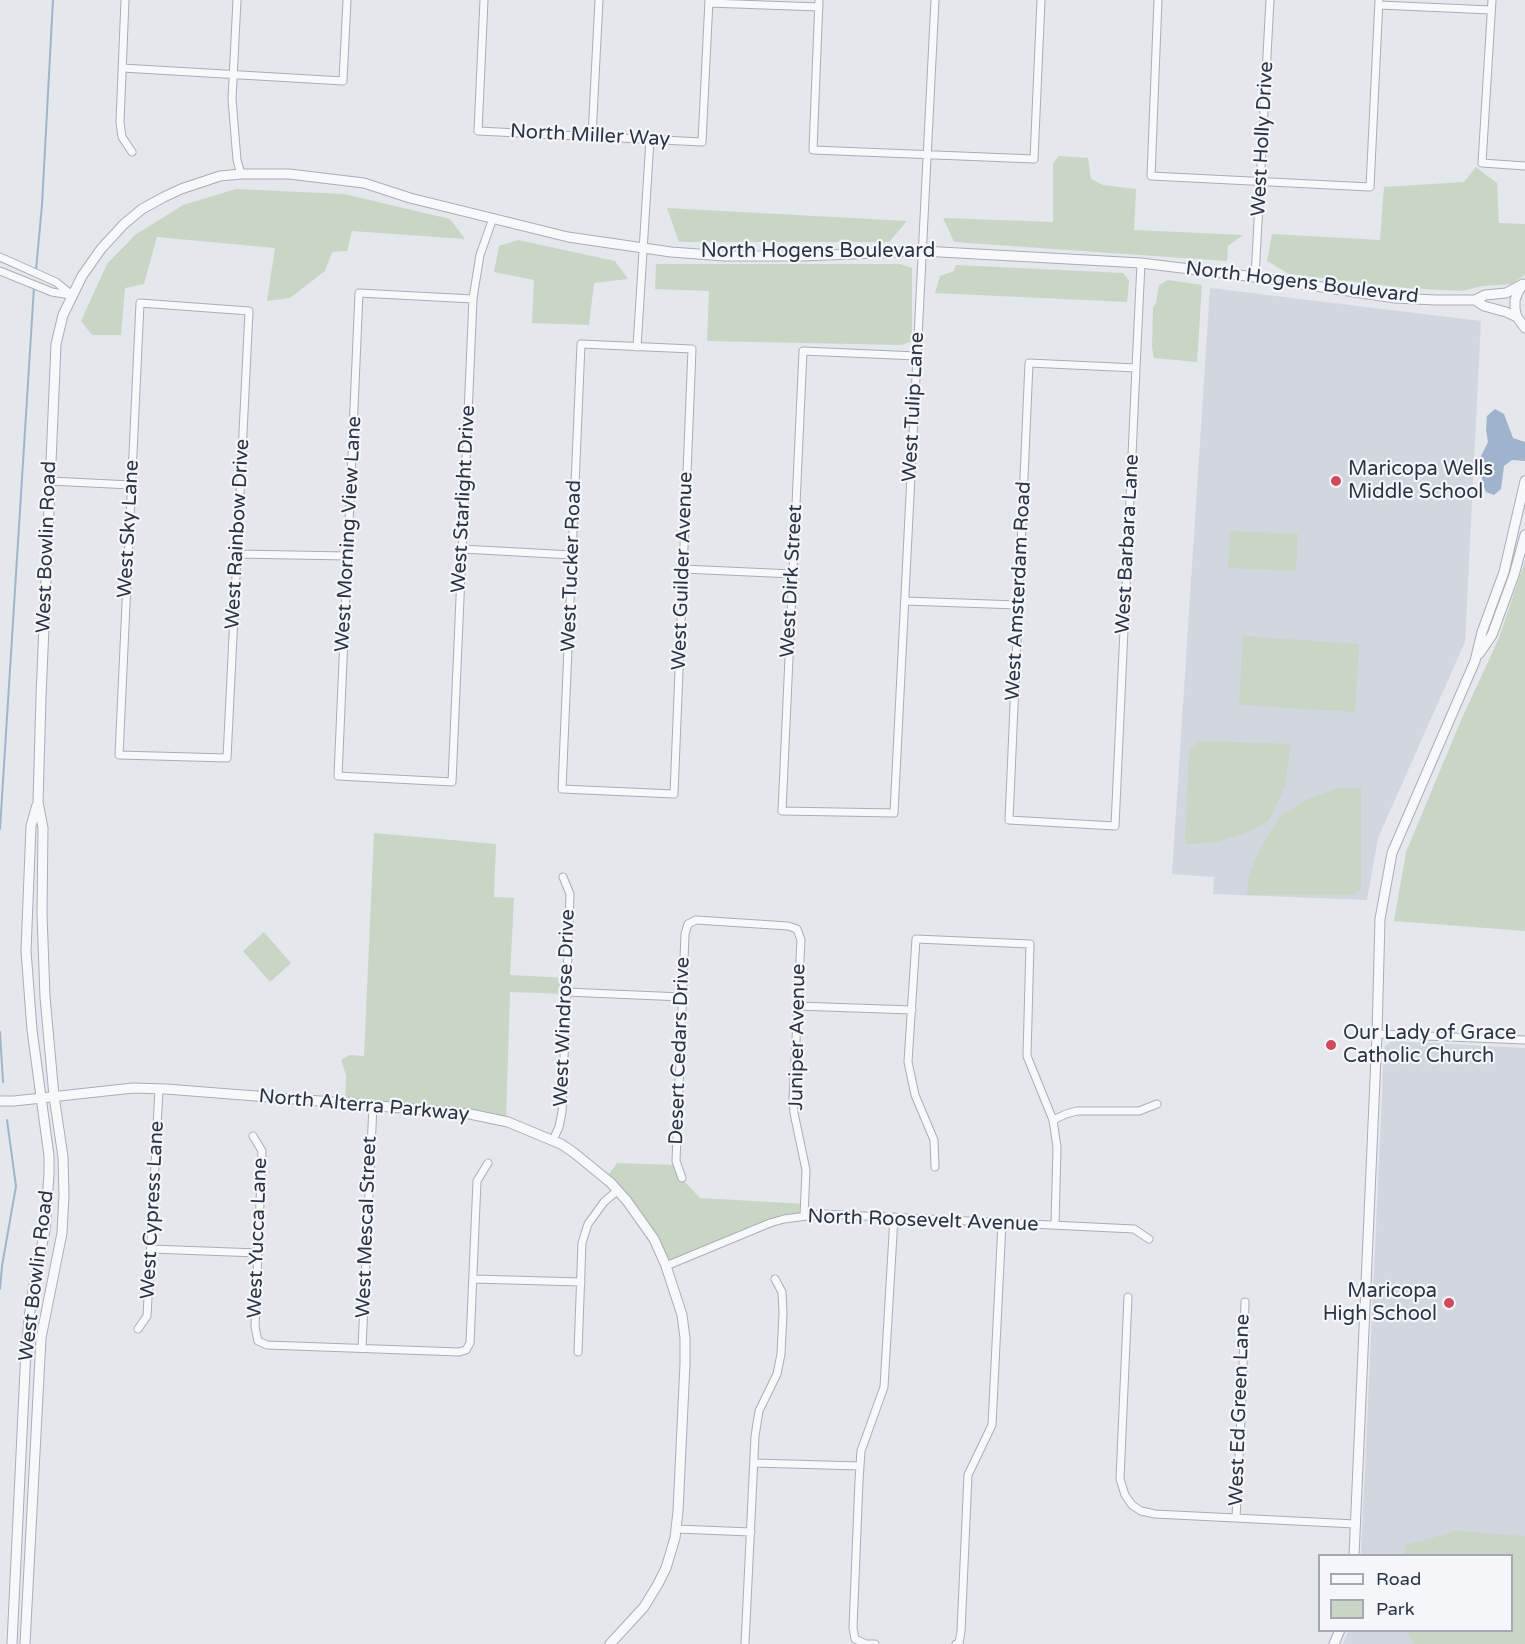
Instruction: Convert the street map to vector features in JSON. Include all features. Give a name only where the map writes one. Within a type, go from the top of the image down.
[{"type":"street","points":[[125,0],[120,122],[122,137],[132,152]]},
{"type":"street","points":[[237,0],[232,99],[237,160],[241,174]]},
{"type":"street","points":[[123,68],[343,81],[347,0]]},
{"type":"street","name":"North Miller Way","points":[[484,0],[478,131],[702,142],[709,2]]},
{"type":"street","points":[[592,136],[599,0]]},
{"type":"street","name":"West Tulip Lane","points":[[894,813],[935,0]]},
{"type":"street","points":[[709,2],[819,4],[813,150],[1034,159],[1041,0]]},
{"type":"street","points":[[1158,0],[1151,176],[1370,187],[1379,2],[1491,10]]},
{"type":"street","name":"West Holly Drive","points":[[1255,277],[1270,0]]},
{"type":"street","points":[[1492,0],[1482,163],[1525,166]]},
{"type":"street","points":[[637,346],[650,139]]},
{"type":"street","name":"North Hogens Boulevard","points":[[72,295],[101,249],[124,224],[142,209],[181,189],[220,176],[241,174],[289,174],[364,183],[410,198],[568,237],[671,252],[725,256],[803,256],[922,251],[1141,263],[1395,298],[1475,300],[1485,295],[1506,293],[1524,284]]},
{"type":"street","name":"West Starlight Drive","points":[[338,776],[452,782],[473,299],[480,255],[493,218]]},
{"type":"street","points":[[0,257],[56,282],[72,295]]},
{"type":"street","name":"West Barbara Lane","points":[[1009,820],[1115,826],[1141,263]]},
{"type":"street","points":[[0,271],[45,290],[72,295]]},
{"type":"street","points":[[1524,284],[1518,291],[1515,309],[1517,317],[1525,328]]},
{"type":"street","name":"West Morning View Lane","points":[[338,776],[359,292],[473,299]]},
{"type":"street","name":"West Bowlin Road","points":[[26,1644],[41,1338],[62,1233],[64,1195],[63,1157],[54,1096],[45,997],[42,914],[43,828],[38,802],[56,344],[63,315],[72,295]]},
{"type":"street","name":"North Hogens Boulevard","points":[[1475,300],[1484,306],[1517,317]]},
{"type":"street","name":"West Sky Lane","points":[[227,758],[119,755],[131,485],[140,303],[249,311]]},
{"type":"street","name":"West Rainbow Drive","points":[[227,758],[249,311]]},
{"type":"street","name":"West Tucker Road","points":[[637,346],[581,344],[562,789],[674,794]]},
{"type":"street","name":"West Guilder Avenue","points":[[637,346],[692,349],[674,794]]},
{"type":"street","name":"West Dirk Street","points":[[894,813],[782,810],[803,351],[917,356]]},
{"type":"street","name":"West Amsterdam Road","points":[[1009,820],[1029,363],[1136,368]]},
{"type":"street","points":[[50,481],[131,485]]},
{"type":"street","points":[[1475,661],[1482,632],[1504,572],[1525,481]]},
{"type":"street","points":[[1354,1554],[1380,919],[1392,853],[1475,661],[1492,635],[1514,575],[1525,535]]},
{"type":"street","points":[[462,549],[572,555]]},
{"type":"street","points":[[237,554],[348,556]]},
{"type":"street","points":[[683,569],[793,574]]},
{"type":"street","points":[[905,601],[1018,605]]},
{"type":"street","name":"West Bowlin Road","points":[[12,1644],[26,1349],[31,1301],[45,1230],[48,1193],[49,1156],[32,1030],[26,951],[31,826],[38,802]]},
{"type":"street","name":"West Windrose Drive","points":[[553,1140],[562,1112],[570,894],[563,877]]},
{"type":"street","name":"Desert Cedars Drive","points":[[682,1179],[676,1161],[685,934],[688,924],[696,920],[788,926],[797,929]]},
{"type":"street","name":"Juniper Avenue","points":[[797,929],[801,940],[793,1099],[806,1170],[804,1216]]},
{"type":"street","points":[[935,1167],[934,1140],[915,1095],[909,1062],[916,939],[1030,944],[1027,1056],[1053,1120],[1057,1147],[1055,1225]]},
{"type":"street","points":[[566,992],[682,997]]},
{"type":"street","points":[[797,1006],[912,1010]]},
{"type":"street","points":[[1377,1034],[1525,1040]]},
{"type":"street","name":"North Alterra Parkway","points":[[0,1101],[132,1088],[470,1114],[508,1122],[553,1140],[573,1152],[611,1183],[654,1239],[666,1266],[682,1315],[686,1364],[677,1529],[666,1568],[658,1584],[644,1606],[610,1644]]},
{"type":"street","name":"West Cypress Lane","points":[[138,1329],[147,1316],[159,1089]]},
{"type":"street","points":[[1053,1120],[1077,1111],[1139,1112],[1157,1104]]},
{"type":"street","name":"West Mescal Street","points":[[362,1348],[373,1105]]},
{"type":"street","name":"West Yucca Lane","points":[[253,1136],[262,1151],[255,1326],[258,1341],[267,1345],[362,1348]]},
{"type":"street","points":[[362,1348],[459,1352],[466,1350],[470,1343],[477,1181],[488,1163]]},
{"type":"street","points":[[578,1352],[582,1244],[588,1224],[604,1202],[618,1190]]},
{"type":"street","name":"North Roosevelt Avenue","points":[[666,1266],[770,1223],[822,1214],[1134,1229],[1149,1239]]},
{"type":"street","points":[[874,1644],[866,1644],[855,1639],[853,1628],[860,1466],[861,1452],[884,1387],[894,1217]]},
{"type":"street","points":[[958,1644],[961,1632],[968,1475],[992,1425],[1002,1222]]},
{"type":"street","points":[[151,1249],[258,1252]]},
{"type":"street","points":[[745,1644],[755,1436],[759,1411],[777,1374],[781,1354],[782,1292],[775,1279]]},
{"type":"street","points":[[473,1280],[581,1282]]},
{"type":"street","points":[[1128,1298],[1120,1479],[1125,1495],[1132,1505],[1141,1511],[1155,1515],[1355,1524]]},
{"type":"street","name":"West Ed Green Lane","points":[[1236,1518],[1245,1302]]},
{"type":"street","points":[[754,1463],[860,1466]]},
{"type":"street","points":[[677,1529],[751,1532]]},
{"type":"shaded area","name":"Maricopa Wells Middle School","points":[[1210,288],[1481,321],[1465,642],[1378,838],[1367,900],[1213,894],[1214,877],[1172,874]]},
{"type":"shaded area","name":"Maricopa High School","points":[[1390,1042],[1525,1048],[1525,1644],[1343,1644],[1348,1632],[1513,1632],[1513,1554],[1361,1554],[1384,1050]]},
{"type":"green space","points":[[1059,156],[1088,158],[1091,179],[1103,185],[1136,189],[1134,230],[1243,235],[1228,246],[1227,261],[954,242],[943,218],[1053,222],[1053,163]]},
{"type":"green space","points":[[1476,167],[1497,183],[1499,223],[1525,224],[1525,275],[1512,284],[1482,286],[1462,291],[1406,288],[1289,274],[1267,261],[1272,234],[1380,240],[1384,187],[1464,182]]},
{"type":"green space","points":[[236,189],[344,194],[450,219],[465,239],[352,231],[347,251],[332,252],[325,271],[290,298],[267,301],[275,248],[157,237],[144,284],[125,288],[121,335],[92,335],[81,321],[107,264],[135,235],[183,205]]},
{"type":"green space","points":[[667,208],[907,221],[889,242],[679,242]]},
{"type":"green space","points":[[518,240],[615,261],[628,279],[594,283],[589,325],[532,323],[534,280],[494,272],[499,246]]},
{"type":"green space","points":[[656,264],[900,264],[912,268],[912,341],[902,345],[707,341],[709,291],[655,289]]},
{"type":"green space","points":[[956,265],[1123,273],[1129,281],[1127,302],[935,293],[940,276],[954,271]]},
{"type":"green space","points":[[1168,280],[1202,285],[1197,362],[1154,358],[1152,348],[1153,307],[1156,303],[1159,285]]},
{"type":"green space","points":[[1230,531],[1298,534],[1296,571],[1228,568]]},
{"type":"green space","points":[[1525,561],[1525,931],[1394,921],[1406,852],[1462,718],[1499,638]]},
{"type":"green space","points":[[1243,636],[1359,644],[1355,712],[1239,705]]},
{"type":"green space","points":[[1200,741],[1291,744],[1285,786],[1269,821],[1246,833],[1212,843],[1185,844],[1189,750]]},
{"type":"green space","points":[[1339,788],[1361,788],[1361,889],[1354,895],[1247,895],[1249,876],[1261,847],[1279,817],[1309,798]]},
{"type":"green space","points":[[374,833],[496,844],[494,897],[514,898],[510,975],[567,978],[566,994],[510,992],[506,1121],[345,1103],[346,1075],[341,1060],[350,1055],[364,1056]]},
{"type":"green space","points":[[264,932],[291,963],[270,982],[243,951]]},
{"type":"green space","points":[[617,1163],[677,1165],[682,1179],[700,1198],[805,1204],[804,1216],[784,1219],[666,1266],[654,1239],[606,1178]]},
{"type":"green space","points":[[1457,1531],[1525,1536],[1525,1644],[1414,1644],[1407,1632],[1513,1632],[1513,1554],[1404,1554],[1405,1545]]},
{"type":"water","points":[[1495,409],[1504,414],[1513,438],[1525,442],[1525,461],[1512,460],[1504,466],[1501,489],[1494,495],[1486,492],[1479,460],[1488,442],[1487,416]]},
{"type":"waterway","points":[[36,270],[42,205],[53,0]]},
{"type":"waterway","points":[[0,829],[34,287]]},
{"type":"waterway","points":[[0,1032],[3,1082]]},
{"type":"waterway","points":[[0,1289],[16,1186],[7,1120]]},
{"type":"place","name":"Maricopa Wells Middle School","points":[[1336,481]]},
{"type":"place","name":"Our Lady of Grace Catholic Church","points":[[1331,1045]]},
{"type":"place","name":"Maricopa High School","points":[[1449,1303]]}]
